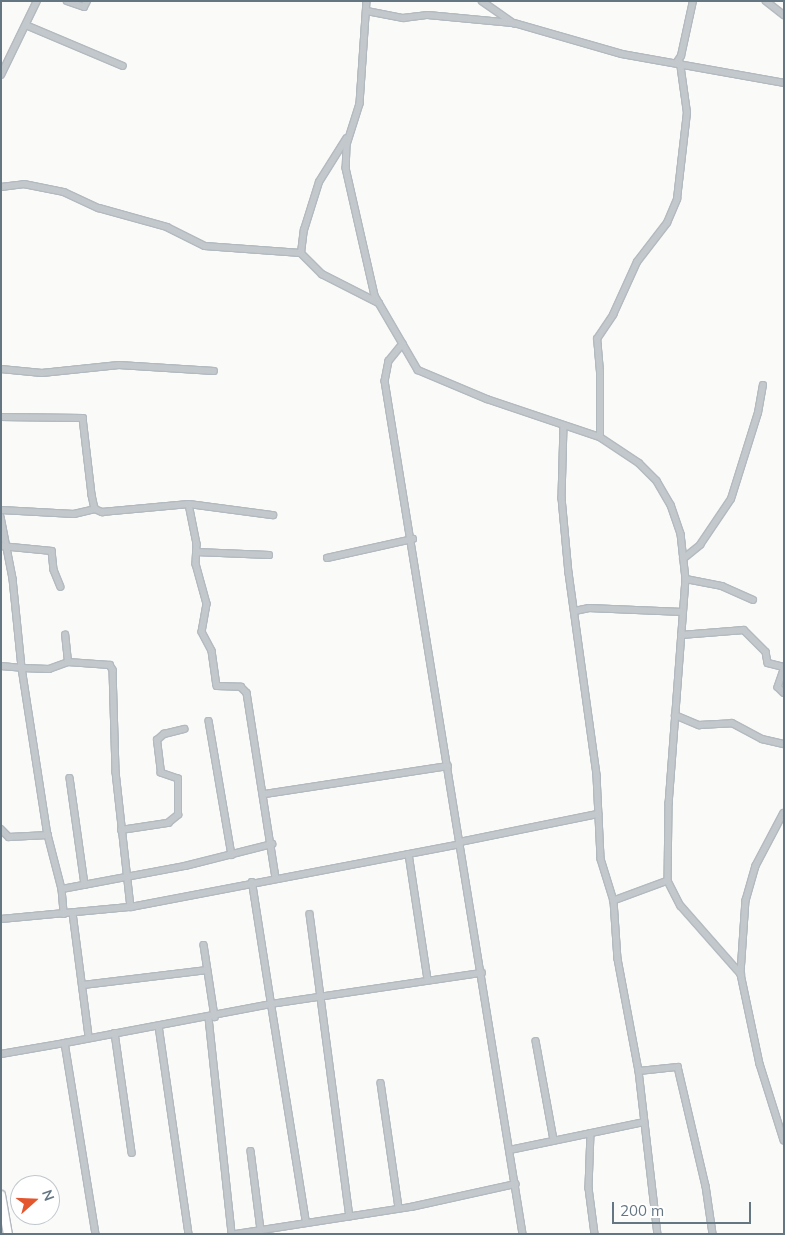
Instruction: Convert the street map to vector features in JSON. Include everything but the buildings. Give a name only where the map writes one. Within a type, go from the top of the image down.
[{"type":"street","points":[[1,75],[38,1]]},
{"type":"street","points":[[66,1],[84,6],[87,1]]},
{"type":"street","points":[[367,1],[360,104],[347,145],[346,168],[379,303],[402,344],[418,370],[486,399],[600,437],[639,463],[658,481],[671,505],[681,534],[686,579],[675,715],[668,881],[681,906],[742,974]]},
{"type":"street","points":[[482,1],[514,23]]},
{"type":"street","points":[[600,437],[600,372],[597,339],[613,315],[637,262],[667,223],[677,199],[687,113],[678,62],[693,1]]},
{"type":"street","points":[[766,1],[784,15]]},
{"type":"street","points":[[367,11],[403,18],[428,15],[514,23],[622,54],[678,62],[784,83]]},
{"type":"street","points":[[26,25],[123,66]]},
{"type":"street","points":[[301,253],[304,230],[319,182],[354,123]]},
{"type":"street","points":[[1,187],[24,184],[64,192],[100,208],[167,227],[205,246],[301,253],[322,274],[379,303]]},
{"type":"street","points":[[402,344],[389,361],[385,380],[413,539],[523,1234]]},
{"type":"street","points":[[1,369],[42,373],[119,366],[214,371]]},
{"type":"street","points":[[683,559],[700,545],[732,499],[758,413],[763,385]]},
{"type":"street","points":[[1,417],[83,418],[95,509]]},
{"type":"street","points":[[564,426],[562,498],[597,776],[601,859],[614,901],[618,959],[639,1071],[658,1234]]},
{"type":"street","points":[[189,504],[196,552],[207,604],[202,632],[212,651],[217,686],[241,687],[247,693],[265,794],[276,878]]},
{"type":"street","points":[[1,510],[74,514],[95,509],[102,512],[189,504],[273,515]]},
{"type":"street","points":[[1,516],[48,835],[62,889],[64,914]]},
{"type":"street","points":[[327,558],[413,539]]},
{"type":"street","points":[[4,546],[52,551],[54,570],[61,586]]},
{"type":"street","points":[[196,552],[269,555]]},
{"type":"street","points":[[686,579],[722,586],[753,600]]},
{"type":"street","points":[[576,611],[589,608],[683,612]]},
{"type":"street","points":[[681,636],[744,630],[766,652],[768,663],[784,668],[778,687],[784,693]]},
{"type":"street","points":[[65,635],[68,662]]},
{"type":"street","points":[[1,666],[49,669],[68,662],[110,665],[113,670],[112,716],[121,830],[131,907]]},
{"type":"street","points":[[675,715],[699,725],[732,723],[762,739],[784,744]]},
{"type":"street","points":[[209,720],[232,855]]},
{"type":"street","points":[[121,830],[168,823],[178,815],[178,779],[161,773],[157,740],[164,734],[184,729]]},
{"type":"street","points":[[265,794],[448,766]]},
{"type":"street","points":[[70,778],[85,885]]},
{"type":"street","points":[[784,812],[756,866],[746,900],[742,974],[760,1064],[784,1140]]},
{"type":"street","points":[[1,919],[131,907],[252,882],[409,854],[598,814]]},
{"type":"street","points":[[1,829],[9,837],[48,835]]},
{"type":"street","points":[[62,889],[232,855],[272,844]]},
{"type":"street","points":[[409,854],[428,980]]},
{"type":"street","points":[[614,901],[668,881]]},
{"type":"street","points":[[252,882],[306,1223]]},
{"type":"street","points":[[73,913],[89,1037]]},
{"type":"street","points":[[310,914],[350,1216]]},
{"type":"street","points":[[204,945],[234,1234],[399,1208],[516,1184]]},
{"type":"street","points":[[83,985],[207,970]]},
{"type":"street","points":[[1,1054],[115,1032],[212,1017],[270,1004],[322,998],[482,973]]},
{"type":"street","points":[[159,1026],[188,1234]]},
{"type":"street","points":[[115,1032],[132,1154]]},
{"type":"street","points":[[536,1040],[554,1140]]},
{"type":"street","points":[[65,1042],[96,1234]]},
{"type":"street","points":[[639,1071],[678,1066],[706,1186],[712,1234]]},
{"type":"street","points":[[381,1083],[399,1208]]},
{"type":"street","points":[[510,1150],[644,1122]]},
{"type":"street","points":[[591,1133],[590,1188],[594,1234]]},
{"type":"street","points":[[251,1151],[261,1230]]},
{"type":"street","points":[[1,1194],[8,1234]]}]
